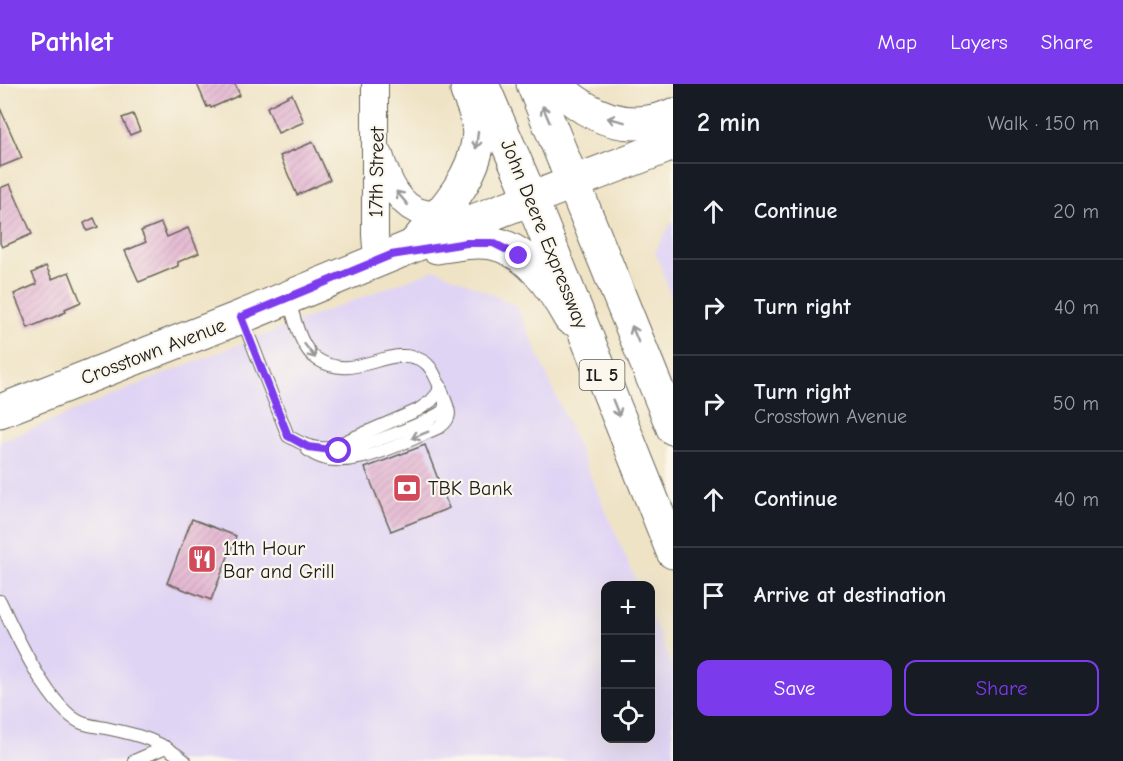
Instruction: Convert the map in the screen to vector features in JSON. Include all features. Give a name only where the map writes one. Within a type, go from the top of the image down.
[{"type":"main road","points":[[394,253],[440,215],[467,173],[478,141],[478,124],[474,106],[464,84]]},
{"type":"main road","name":"John Deere Expressway","points":[[482,84],[531,198],[673,552]]},
{"type":"main road","name":"IL 5","points":[[533,84],[673,428]]},
{"type":"main road","points":[[555,84],[581,108],[621,122],[653,122],[673,115]]},
{"type":"main road","name":"Crosstown Avenue","points":[[1,408],[241,317],[476,220],[673,144]]},
{"type":"main road","points":[[394,253],[467,243],[493,243],[527,260],[558,296],[601,372]]},
{"type":"street","name":"17th Street","points":[[375,84],[377,144],[375,193],[394,253]]},
{"type":"street","points":[[377,144],[385,172],[402,199],[412,209],[476,220]]},
{"type":"lane","points":[[288,297],[303,340],[317,359],[331,366],[343,368],[360,367],[392,357],[408,356],[423,361],[433,370],[450,415],[448,421],[440,427],[363,458],[337,461],[323,458],[312,453],[300,443]]},
{"type":"lane","points":[[241,317],[288,436],[308,447],[330,448],[418,411],[442,391]]},
{"type":"lane","points":[[0,601],[11,626],[45,687],[69,714],[82,722],[146,737],[166,747],[185,761]]},
{"type":"lane","points":[[134,761],[166,747]]},
{"type":"shaded area","points":[[673,220],[673,302],[655,251]]},
{"type":"shaded area","points":[[436,269],[517,306],[636,581],[601,581],[601,743],[655,743],[655,625],[673,669],[673,761],[0,761],[0,442],[191,363]]},
{"type":"building","points":[[197,84],[235,84],[240,95],[211,108],[207,107]]},
{"type":"building","points":[[292,94],[304,122],[278,133],[267,107]]},
{"type":"building","points":[[0,108],[22,158],[0,167]]},
{"type":"building","points":[[133,114],[140,131],[130,135],[122,118]]},
{"type":"building","points":[[313,142],[330,180],[297,195],[280,156]]},
{"type":"building","points":[[10,184],[32,234],[2,247],[0,243],[0,188]]},
{"type":"building","points":[[94,218],[98,227],[87,231],[84,223]]},
{"type":"building","points":[[161,223],[167,237],[188,228],[199,253],[178,262],[178,266],[139,282],[125,251],[146,242],[141,231]]},
{"type":"building","points":[[46,266],[52,279],[69,272],[81,302],[65,309],[66,312],[28,328],[14,294],[37,284],[32,273]]},
{"type":"building","name":"TBK Bank","points":[[425,445],[449,508],[391,531],[365,468]]},
{"type":"building","name":"11th Hour Bar and Grill","points":[[192,519],[236,536],[211,600],[167,583]]},
{"type":"place","name":"TBK Bank","points":[[407,488]]},
{"type":"place","name":"11th Hour Bar and Grill","points":[[202,559]]},
{"type":"route","points":[[339,451],[308,447],[288,436],[241,317],[391,255],[467,243],[493,243],[519,256]]}]
